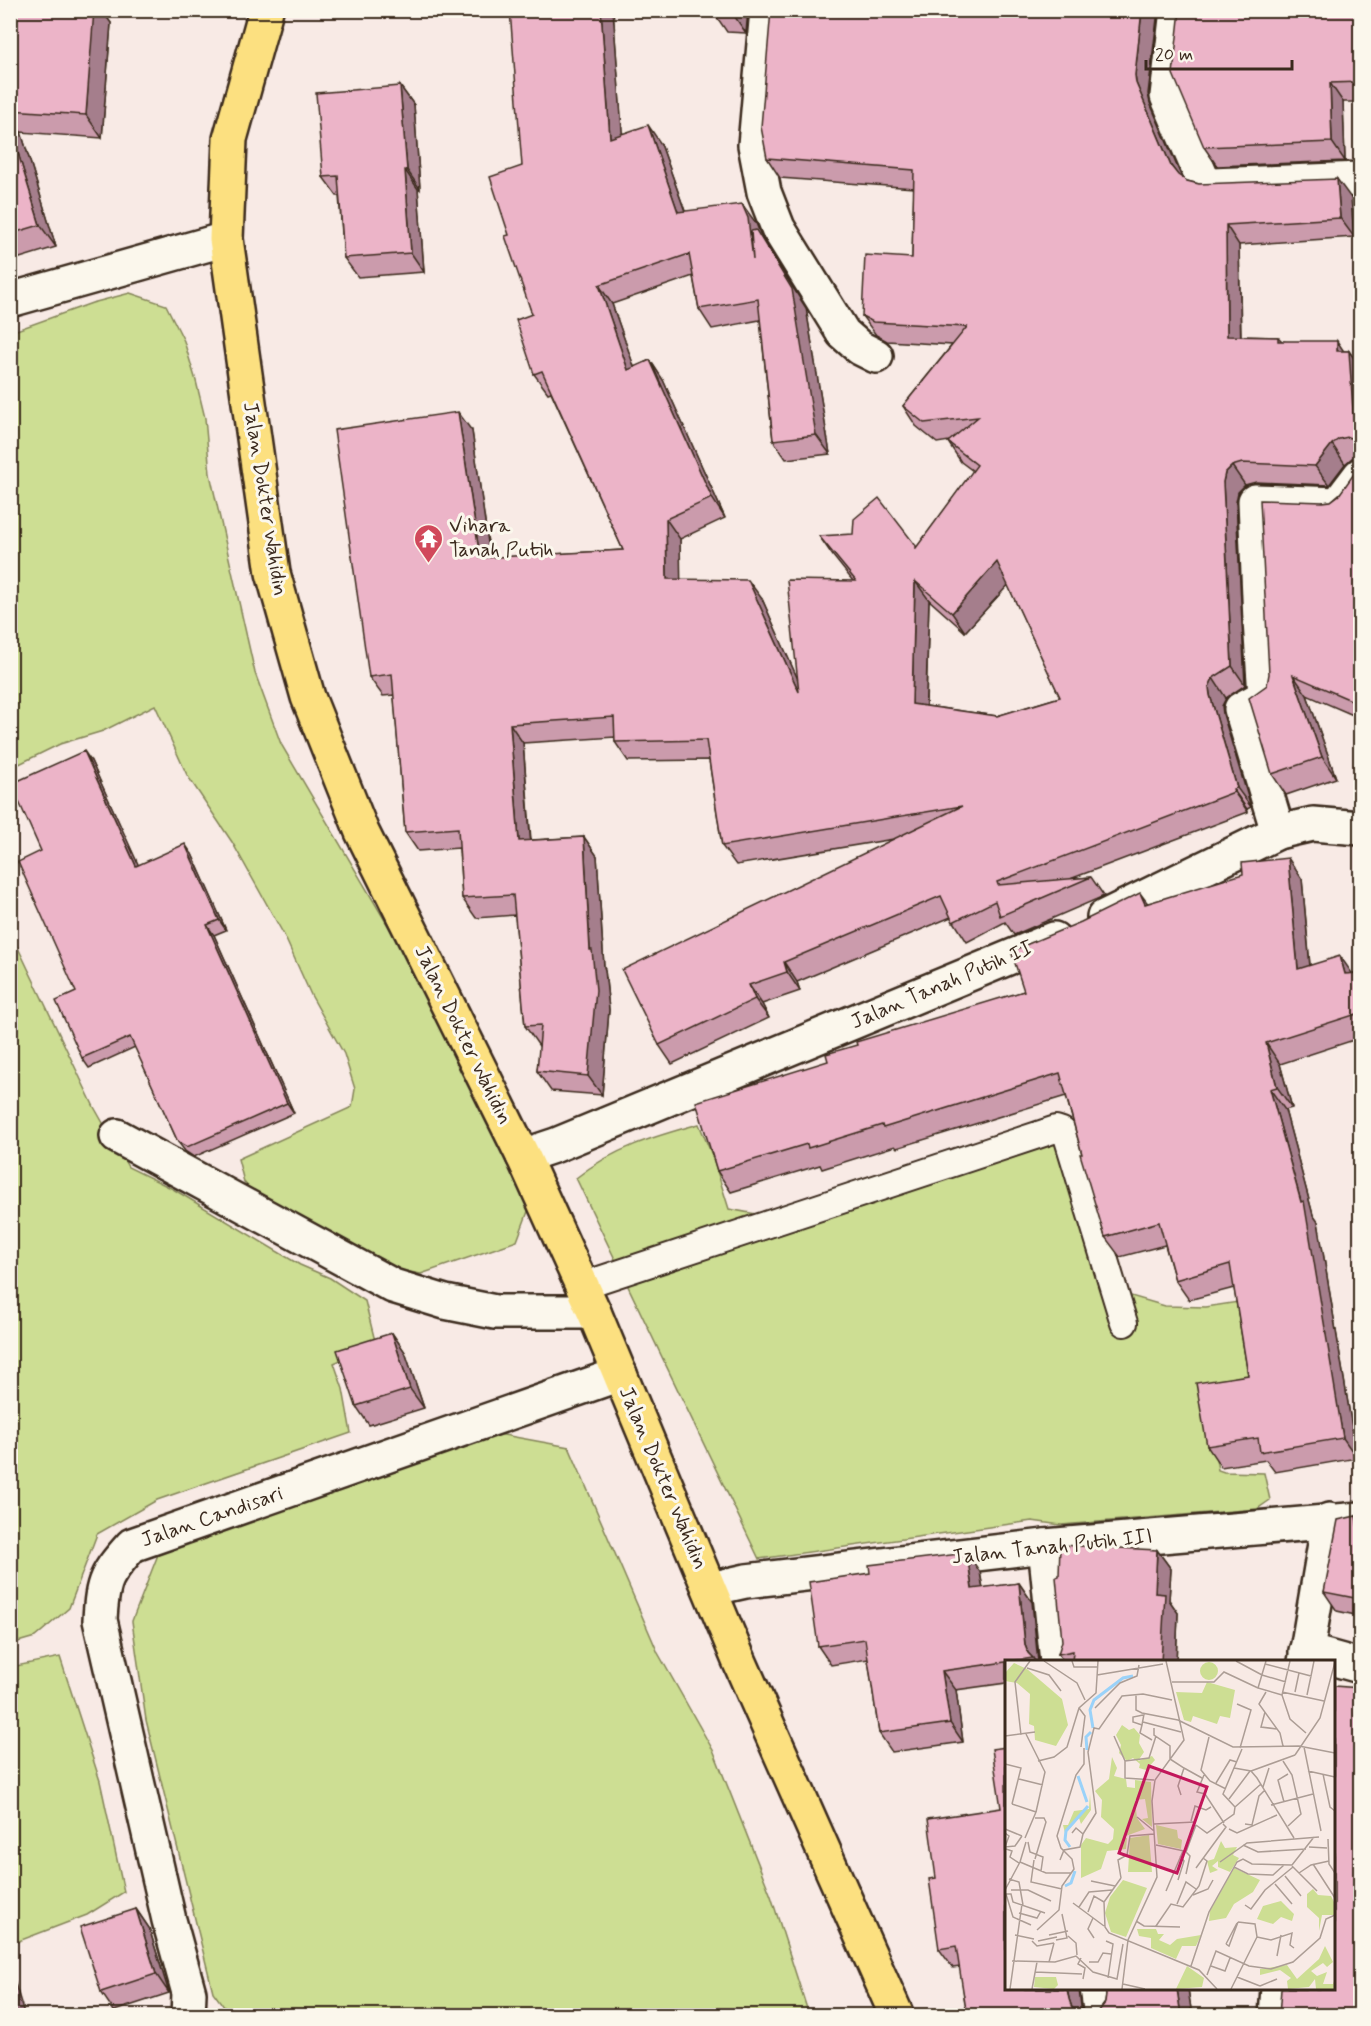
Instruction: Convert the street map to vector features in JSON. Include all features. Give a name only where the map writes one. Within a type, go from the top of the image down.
[{"type":"highway","name":"Jalan Dokter Wahidin","points":[[266,10],[230,139],[226,239],[273,573],[308,697],[362,832],[523,1156],[587,1299],[742,1669],[897,2016]]},
{"type":"street","points":[[767,10],[755,145],[764,192],[778,228],[843,333],[860,348],[876,356]]},
{"type":"street","points":[[1177,10],[1167,96],[1206,183],[1212,185],[1360,179]]},
{"type":"street","points":[[10,300],[226,239]]},
{"type":"street","points":[[1278,832],[1241,709],[1265,696],[1255,501],[1338,504],[1360,475]]},
{"type":"street","name":"Jalan Tanah Putih II","points":[[523,1156],[556,1145],[1088,925],[1278,832],[1313,824],[1360,828]]},
{"type":"street","points":[[117,1136],[393,1286],[445,1302],[495,1312],[587,1299]]},
{"type":"street","name":"Jalan Candisari","points":[[188,2016],[189,1993],[169,1920],[100,1620],[102,1592],[111,1568],[132,1545],[620,1374]]},
{"type":"street","points":[[1328,1660],[1306,1656],[1345,1520]]},
{"type":"street","name":"Jalan Tanah Putih III","points":[[710,1589],[746,1581],[1044,1546],[1345,1520]]},
{"type":"street","points":[[1044,1546],[1057,1660]]},
{"type":"street","points":[[1335,1661],[1360,1666]]},
{"type":"street","points":[[1097,1990],[1101,2016]]},
{"type":"street","points":[[1276,2016],[1278,1990]]},
{"type":"lane","points":[[587,1299],[1056,1129],[1067,1136],[1124,1323]]},
{"type":"green space","points":[[130,293],[166,305],[184,341],[205,418],[210,474],[255,673],[281,744],[426,990],[530,1206],[517,1241],[421,1274],[376,1266],[267,1210],[244,1182],[238,1159],[352,1107],[355,1089],[344,1054],[311,995],[284,935],[232,842],[187,775],[155,705],[103,731],[60,744],[11,768],[11,332],[92,303]]},
{"type":"green space","points":[[10,931],[94,1107],[128,1167],[173,1189],[300,1265],[330,1278],[365,1301],[376,1345],[334,1363],[343,1389],[351,1433],[157,1500],[97,1534],[69,1608],[35,1637],[11,1644]]},
{"type":"green space","points":[[699,1124],[712,1155],[729,1209],[777,1218],[1064,1131],[1124,1294],[1165,1306],[1206,1307],[1238,1302],[1258,1383],[1207,1405],[1218,1470],[1264,1473],[1270,1500],[1257,1509],[1061,1525],[1032,1521],[759,1559],[576,1178],[619,1151]]},
{"type":"green space","points":[[498,1434],[569,1447],[658,1653],[714,1752],[771,1896],[809,2015],[230,2015],[213,1992],[146,1720],[132,1621],[159,1552]]},
{"type":"green space","points":[[60,1657],[100,1781],[124,1892],[87,1915],[11,1944],[11,1667]]},
{"type":"building","points":[[14,10],[94,10],[86,115],[10,110],[10,48]]},
{"type":"building","points":[[510,10],[601,10],[610,138],[648,125],[678,212],[742,204],[748,218],[753,260],[751,231],[756,230],[792,289],[816,435],[773,440],[758,299],[699,309],[689,254],[599,285],[628,370],[650,360],[712,498],[666,519],[667,579],[748,580],[799,692],[787,580],[856,581],[819,536],[853,534],[854,519],[879,498],[916,548],[977,465],[948,442],[978,417],[924,423],[903,406],[967,327],[873,322],[862,316],[865,255],[912,258],[914,170],[767,158],[761,127],[771,10],[1142,10],[1136,83],[1171,166],[1178,175],[1187,181],[1199,184],[1337,179],[1340,218],[1226,225],[1227,336],[1278,337],[1278,341],[1337,341],[1337,351],[1349,351],[1355,440],[1348,437],[1339,439],[1332,444],[1315,466],[1242,463],[1232,466],[1225,473],[1223,482],[1232,666],[1213,678],[1209,687],[1237,788],[1233,789],[1234,792],[997,882],[998,885],[1091,877],[1000,916],[995,901],[953,922],[941,896],[784,962],[787,972],[749,985],[755,999],[659,1045],[622,970],[962,806],[722,846],[706,740],[615,742],[614,717],[510,724],[519,841],[584,837],[590,950],[592,950],[596,990],[588,1076],[537,1071],[541,1025],[525,1026],[513,895],[462,898],[458,828],[405,832],[392,674],[369,677],[334,430],[458,412],[480,558],[623,550],[542,371],[534,374],[516,320],[532,314],[505,236],[509,235],[490,177],[522,166]],"holes":[[[997,562],[1060,697],[997,716],[912,704],[915,581],[952,613]]]},
{"type":"building","points":[[714,10],[733,10],[733,14],[714,13]]},
{"type":"building","points":[[1180,10],[1360,10],[1360,82],[1330,83],[1332,142],[1204,147],[1173,74]]},
{"type":"building","points":[[400,86],[411,253],[344,258],[338,176],[323,177],[316,93]]},
{"type":"building","points":[[10,127],[40,225],[10,234]]},
{"type":"building","points":[[1356,471],[1357,487],[1360,473],[1360,704],[1293,675],[1322,757],[1272,774],[1249,698],[1267,685],[1269,674],[1260,500],[1331,501],[1339,495]]},
{"type":"building","points":[[84,751],[136,866],[185,844],[219,920],[207,925],[287,1103],[187,1147],[178,1142],[130,1037],[82,1058],[56,1001],[76,992],[18,862],[41,851],[11,784]]},
{"type":"building","points":[[1288,858],[1298,969],[1340,956],[1345,974],[1360,973],[1360,1013],[1266,1043],[1277,1087],[1270,1089],[1301,1202],[1304,1201],[1343,1438],[1260,1452],[1258,1438],[1207,1446],[1196,1383],[1248,1375],[1230,1264],[1175,1280],[1159,1222],[1105,1237],[1080,1154],[1082,1154],[1060,1073],[883,1128],[882,1125],[808,1148],[807,1144],[717,1171],[696,1102],[828,1061],[826,1054],[857,1045],[856,1042],[1024,991],[1011,951],[1081,922],[1140,893],[1145,904],[1243,874],[1242,863]]},
{"type":"building","points":[[392,1333],[410,1389],[356,1406],[337,1350]]},
{"type":"building","points":[[1356,1516],[1360,1542],[1360,1599],[1324,1592],[1338,1520]]},
{"type":"building","points":[[1060,1545],[1157,1550],[1155,1593],[1165,1594],[1161,1660],[1072,1660],[1073,1651],[1058,1654],[1062,1641],[1056,1577],[1059,1576]]},
{"type":"building","points":[[967,1553],[972,1589],[1019,1583],[1025,1645],[1033,1658],[1005,1660],[1005,1662],[942,1671],[950,1723],[879,1733],[865,1639],[818,1646],[809,1582],[870,1573],[869,1565]]},
{"type":"building","points":[[1335,1686],[1360,1688],[1360,2016],[1279,2016],[1281,1990],[1335,1990]]},
{"type":"building","points":[[1005,1747],[1005,1990],[1067,1990],[1072,2008],[1080,2014],[1090,2015],[1099,2011],[1105,2003],[1105,1990],[1177,1990],[1181,2016],[967,2016],[956,1946],[939,1949],[929,1879],[936,1878],[928,1819],[1001,1808],[992,1749]]},
{"type":"building","points":[[136,1909],[156,1974],[101,1992],[80,1927]]},
{"type":"building","points":[[10,1994],[17,2016],[10,2016]]},
{"type":"place","name":"Vihara Tanah Putih","points":[[428,564]]}]
